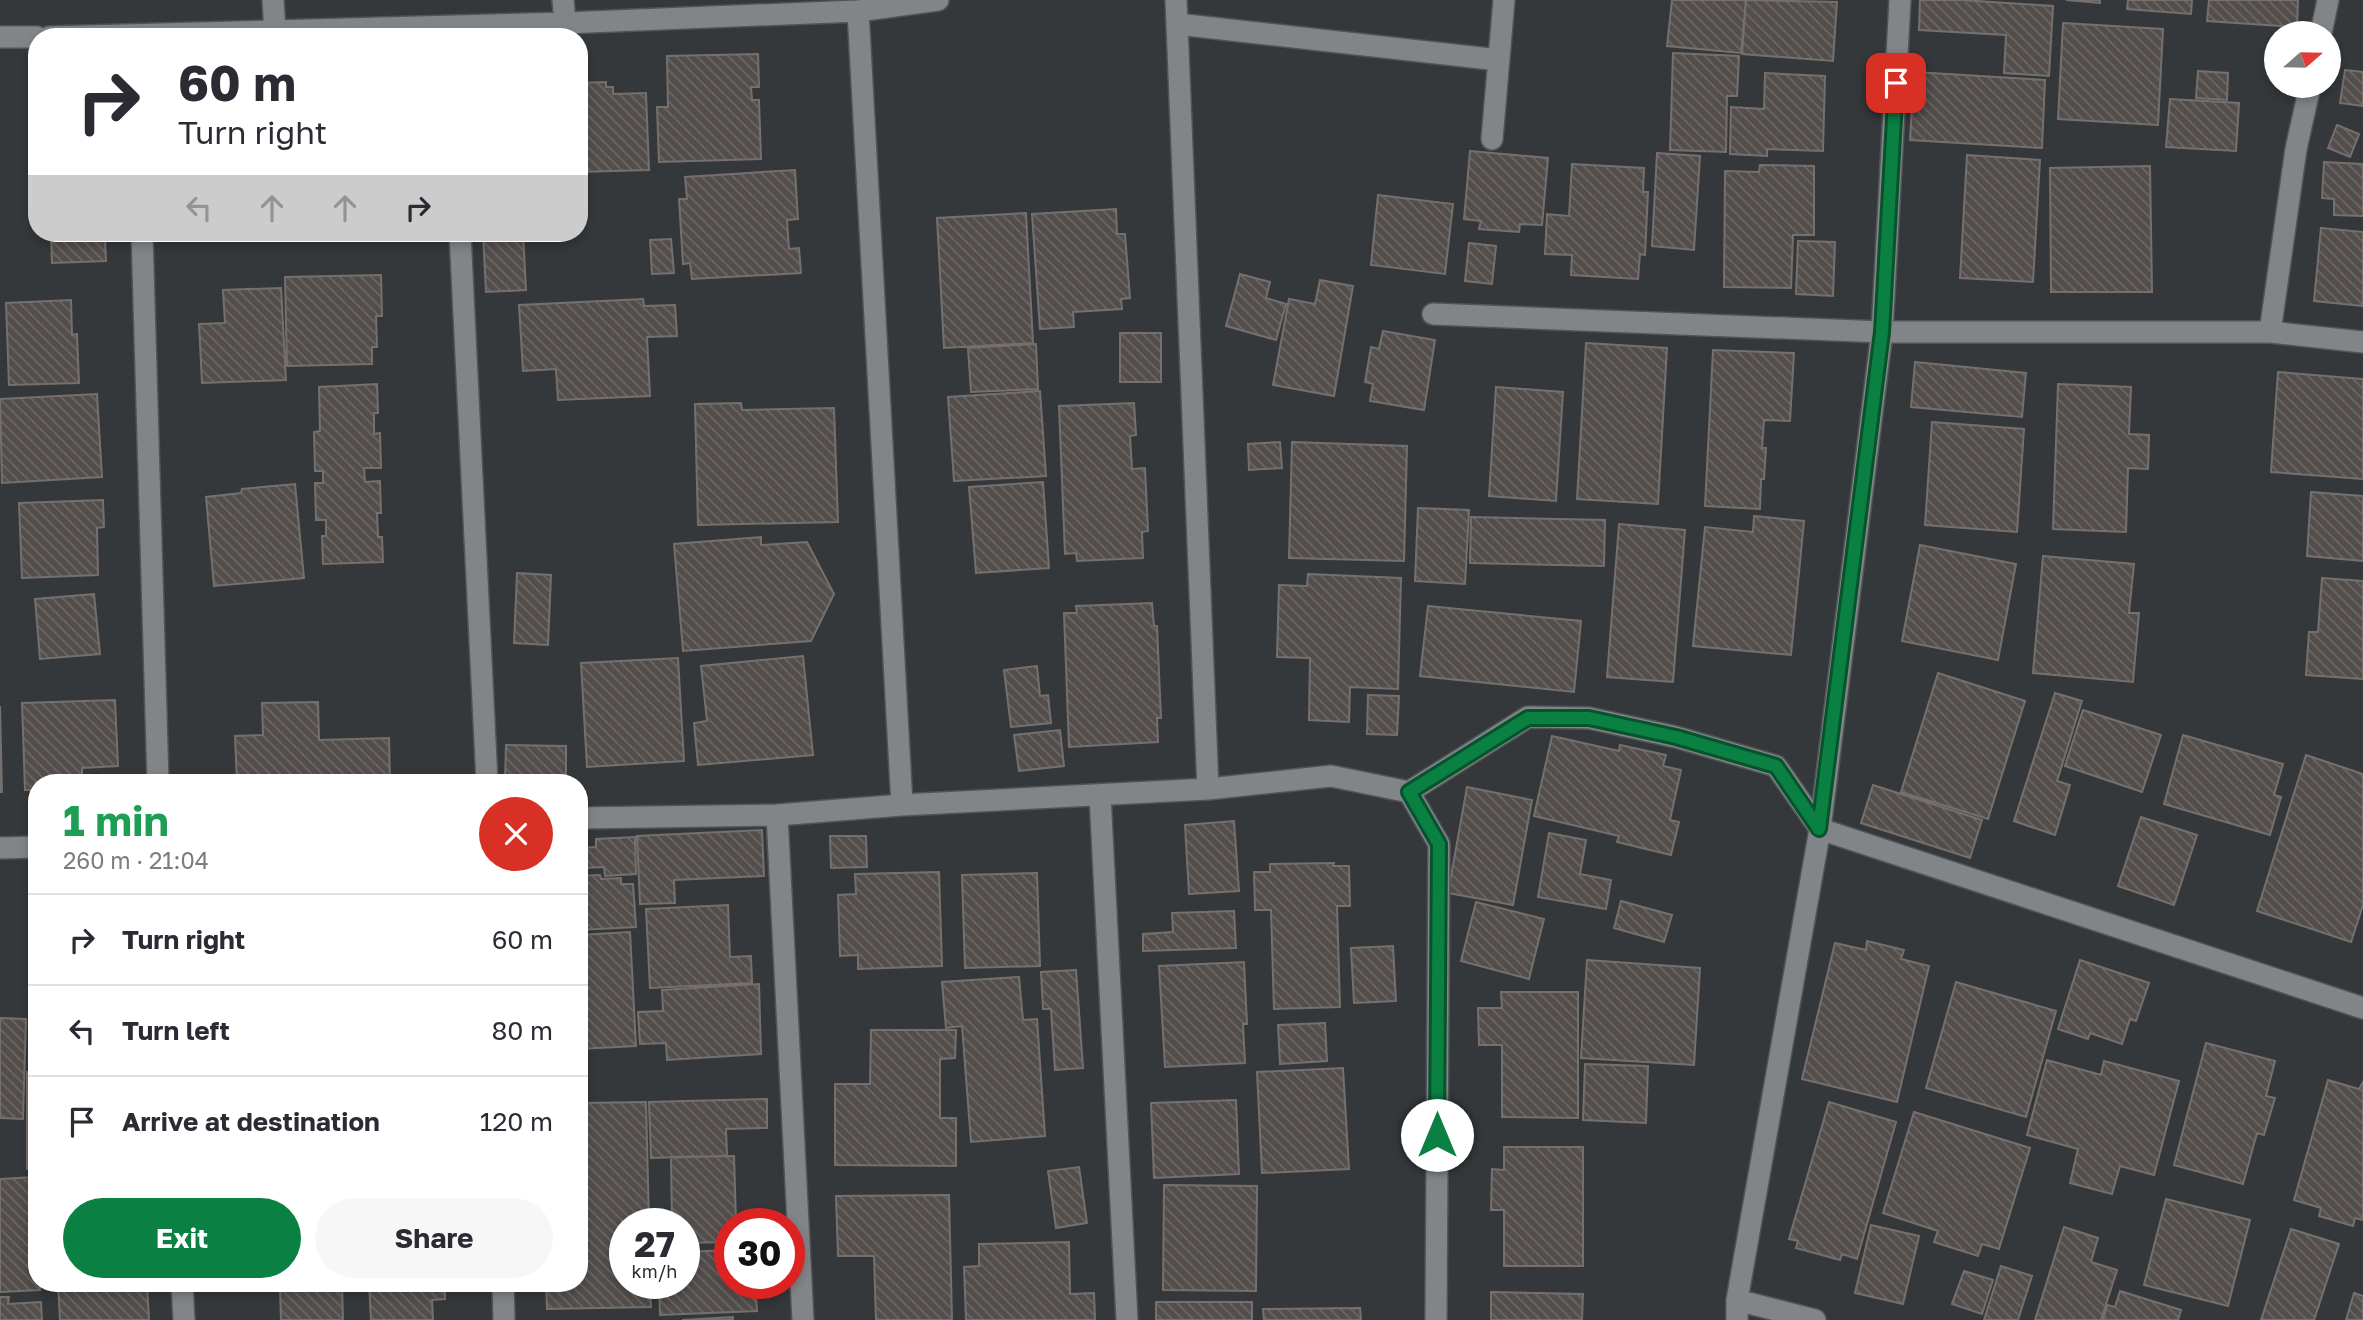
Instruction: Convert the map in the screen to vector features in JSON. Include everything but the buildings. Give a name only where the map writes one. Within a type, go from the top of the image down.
[{"type":"street","points":[[273,0],[275,28]]},
{"type":"street","points":[[564,0],[565,23]]},
{"type":"street","points":[[493,28],[858,11],[938,0]]},
{"type":"street","points":[[1176,0],[1208,789]]},
{"type":"street","points":[[1492,139],[1504,0]]},
{"type":"street","points":[[1815,1320],[1737,1310],[1819,829],[1882,332],[1900,0]]},
{"type":"street","points":[[2324,21],[2328,0]]},
{"type":"street","points":[[858,11],[902,804]]},
{"type":"street","points":[[1177,24],[1499,60]]},
{"type":"street","points":[[0,37],[28,37]]},
{"type":"street","points":[[2270,332],[2296,149],[2307,98]]},
{"type":"street","points":[[142,242],[158,774]]},
{"type":"street","points":[[460,242],[487,774]]},
{"type":"street","points":[[1433,314],[1882,332],[2270,332],[2363,342]]},
{"type":"street","points":[[588,818],[777,815],[902,804],[1208,789],[1331,776],[1409,792],[1528,718],[1589,718],[1676,737],[1776,766],[1819,829],[2363,1008]]},
{"type":"street","points":[[1409,792],[1439,844],[1436,1320]]},
{"type":"street","points":[[1100,795],[1127,1320]]},
{"type":"street","points":[[777,815],[803,1320]]},
{"type":"street","points":[[0,848],[28,847]]},
{"type":"street","points":[[182,1292],[184,1320]]},
{"type":"street","points":[[503,1292],[505,1320]]},
{"type":"route","points":[[1437,1135],[1439,844],[1409,792],[1466,754],[1528,718],[1589,718],[1676,737],[1776,766],[1819,829],[1882,332],[1896,83]]}]
